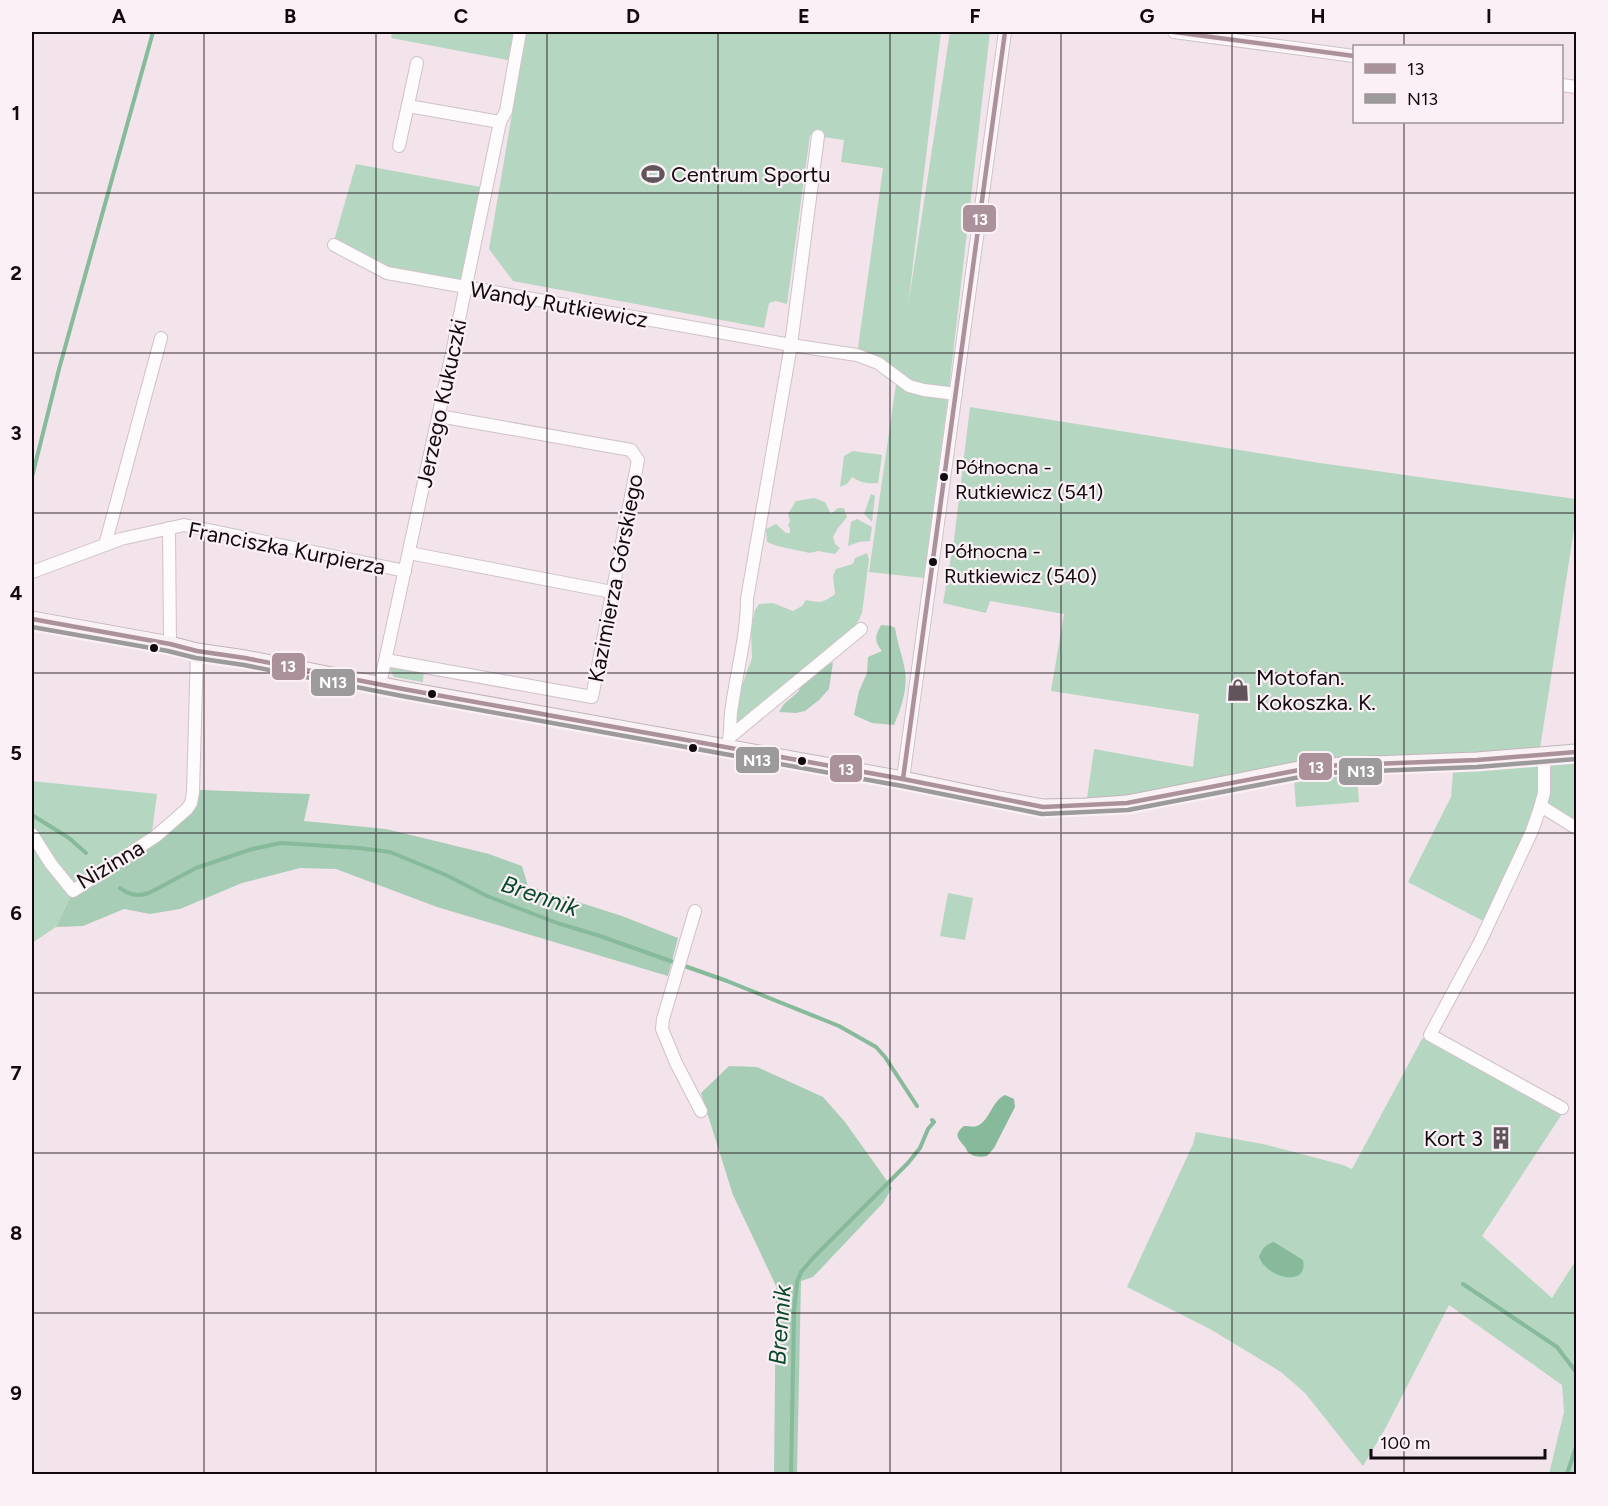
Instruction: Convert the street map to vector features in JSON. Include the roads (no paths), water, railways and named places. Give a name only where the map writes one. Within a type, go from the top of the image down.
[{"type":"main road","points":[[32,619],[380,684],[729,742],[1012,802],[1060,808],[1127,802],[1320,766],[1478,760],[1576,752]]},
{"type":"street","name":"Jerzego Kukuczki","points":[[380,684],[439,417],[500,122],[506,111],[520,32]]},
{"type":"street","points":[[903,779],[1005,32]]},
{"type":"street","points":[[1174,32],[1353,56]]},
{"type":"street","points":[[399,146],[417,63]]},
{"type":"street","points":[[408,106],[500,122]]},
{"type":"street","points":[[729,742],[730,718],[747,618],[747,599],[790,345],[818,136]]},
{"type":"street","name":"Wandy Rutkiewicz","points":[[334,245],[387,273],[857,355],[878,363],[904,383],[917,388],[956,394]]},
{"type":"street","points":[[105,545],[161,338]]},
{"type":"street","name":"Kazimierza Górskiego","points":[[386,660],[592,697],[638,460],[631,450],[439,417]]},
{"type":"street","name":"Franciszka Kurpierza","points":[[32,572],[105,545],[184,525],[405,571]]},
{"type":"street","name":"Franciszka Kurpierza","points":[[169,528],[171,644]]},
{"type":"street","points":[[409,554],[612,592]]},
{"type":"street","points":[[729,742],[861,629]]},
{"type":"street","name":"Nizinna","points":[[32,834],[51,864],[73,891],[156,836],[187,809],[193,792],[197,651]]},
{"type":"street","points":[[1544,755],[1544,793],[1532,831],[1501,900],[1430,1035],[1562,1108]]},
{"type":"street","points":[[1541,806],[1576,828]]},
{"type":"street","points":[[695,911],[662,1029],[676,1063],[701,1111]]},
{"type":"waterway","points":[[32,477],[59,369],[153,32]]},
{"type":"waterway","name":"Brennik","points":[[32,815],[69,838],[86,853]]},
{"type":"waterway","name":"Brennik","points":[[120,888],[134,895],[149,893],[196,868],[252,849],[281,843],[390,852],[446,875],[487,896],[557,923],[727,981],[839,1026],[876,1047],[917,1106]]},
{"type":"waterway","name":"Brennik","points":[[791,1474],[794,1311],[797,1282],[801,1272],[813,1258],[908,1163],[920,1148],[928,1129],[934,1122],[932,1120]]},
{"type":"waterway","points":[[1463,1284],[1557,1347],[1576,1372]]},
{"type":"waterway","points":[[1567,1474],[1576,1447]]},
{"type":"place","name":"Centrum Sportu","points":[[653,174]]},
{"type":"place","name":"Północna - Rutkiewicz (541)","points":[[944,477]]},
{"type":"place","name":"Północna - Rutkiewicz (540)","points":[[933,562]]},
{"type":"place","name":"Motofan. Kokoszka. K.","points":[[1238,690]]},
{"type":"place","name":"Kort 3","points":[[1501,1138]]}]
